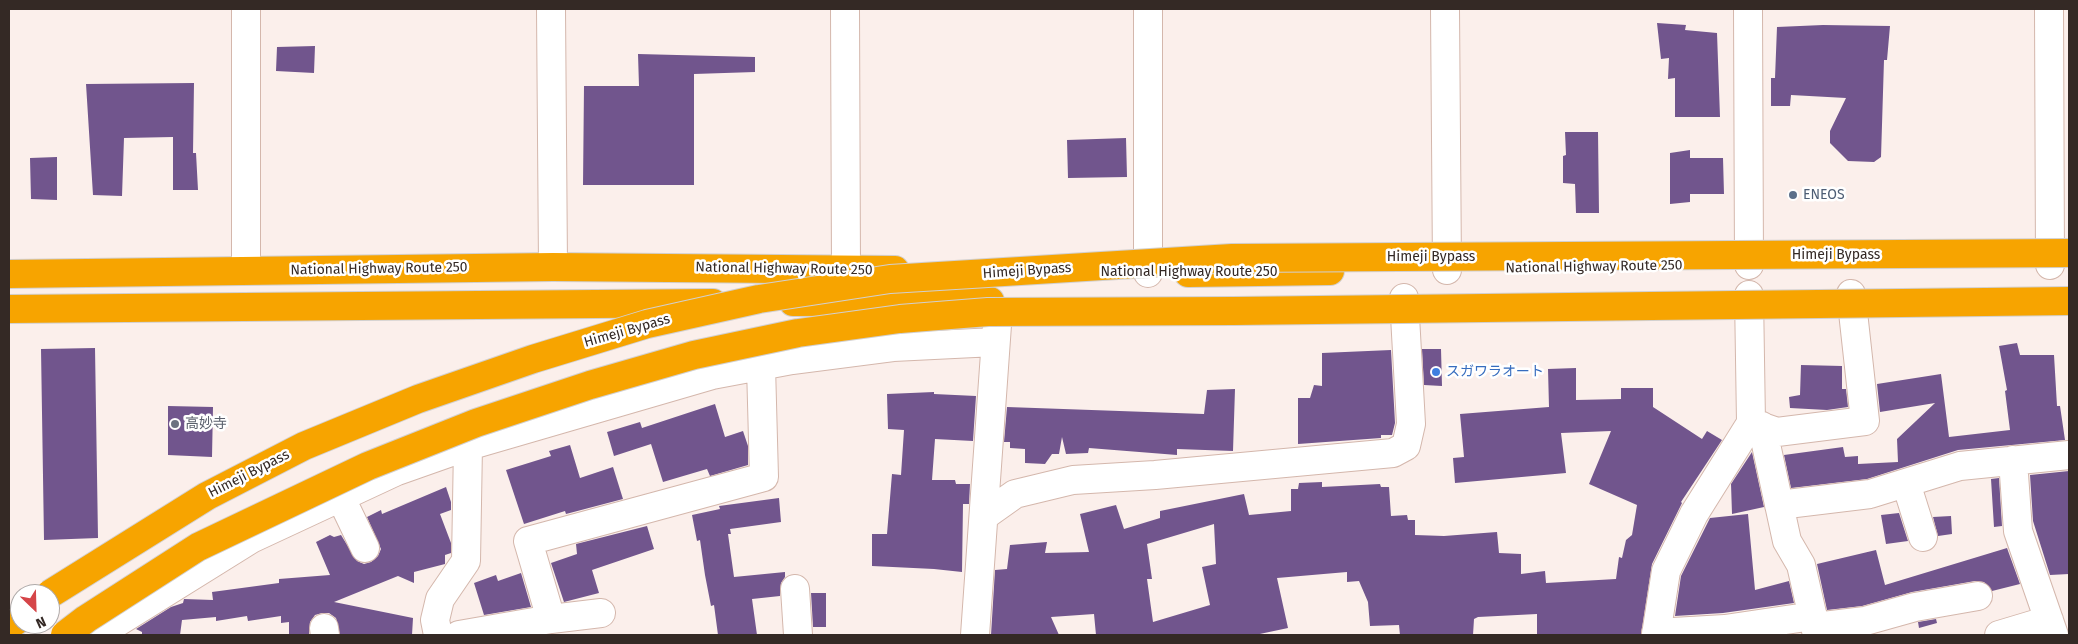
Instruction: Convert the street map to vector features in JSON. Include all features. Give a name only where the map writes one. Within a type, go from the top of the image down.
[{"type":"highway","name":"Himeji Bypass","points":[[60,588],[207,496],[304,446],[400,406],[532,359],[647,324],[759,299],[890,279],[1232,258],[2063,261]]},
{"type":"highway","name":"National Highway Route 250","points":[[9,274],[553,267],[1148,273],[2063,261]]},
{"type":"highway","name":"National Highway Route 250","points":[[9,309],[2069,293]]},
{"type":"highway","points":[[65,635],[86,619],[198,547],[368,466],[476,423],[590,385],[694,355],[798,333],[900,319],[988,312],[1234,311],[2069,301]]},
{"type":"street","points":[[246,9],[246,270]]},
{"type":"street","points":[[551,9],[553,267]]},
{"type":"street","points":[[845,9],[846,270]]},
{"type":"street","points":[[1148,9],[1148,273]]},
{"type":"street","points":[[1445,9],[1447,270]]},
{"type":"street","points":[[1748,9],[1749,265]]},
{"type":"street","points":[[2049,9],[2063,261]]},
{"type":"street","points":[[1756,424],[1777,432],[1865,421],[1851,294]]},
{"type":"street","points":[[1750,295],[1756,424],[1788,541],[1801,566],[1815,626]]},
{"type":"street","points":[[984,516],[1015,494],[1073,480],[1155,475],[1393,453],[1406,446],[1411,424],[1404,298]]},
{"type":"street","points":[[975,635],[998,301]]},
{"type":"street","points":[[97,635],[251,539],[397,471],[468,446],[712,375],[792,360],[893,347],[995,342]]},
{"type":"street","points":[[551,619],[528,540],[764,478],[761,366]]},
{"type":"street","points":[[1756,424],[1694,514],[1666,571],[1656,634],[1725,629],[1815,626],[1865,620],[1915,607],[1978,596]]},
{"type":"street","points":[[438,635],[435,620],[440,599],[466,561],[468,446]]},
{"type":"street","points":[[1779,506],[1870,494],[1960,466],[2069,455]]},
{"type":"street","points":[[1999,635],[2052,628],[2018,531],[2013,460]]},
{"type":"street","points":[[1906,483],[1923,537]]},
{"type":"street","points":[[341,498],[365,548]]},
{"type":"street","points":[[795,589],[798,635]]},
{"type":"street","points":[[459,635],[602,612]]},
{"type":"building","points":[[1657,23],[1686,25],[1685,30],[1717,33],[1720,117],[1675,117],[1675,78],[1668,79],[1669,58],[1661,59]]},
{"type":"building","points":[[1823,25],[1890,26],[1887,60],[1884,60],[1881,157],[1874,162],[1848,161],[1830,143],[1830,131],[1846,98],[1791,95],[1790,106],[1771,106],[1771,78],[1775,78],[1777,27]]},
{"type":"building","points":[[315,46],[314,73],[276,71],[277,47]]},
{"type":"building","points":[[638,54],[755,57],[755,72],[694,74],[694,185],[583,185],[584,86],[639,86]]},
{"type":"building","points":[[194,83],[193,153],[196,153],[198,190],[173,190],[173,137],[124,138],[122,196],[93,195],[86,84]]},
{"type":"building","points":[[1565,132],[1598,132],[1599,213],[1576,213],[1575,184],[1563,183],[1563,156],[1566,155]]},
{"type":"building","points":[[1126,138],[1127,177],[1068,178],[1067,140]]},
{"type":"building","points":[[1690,150],[1690,158],[1723,158],[1724,194],[1690,194],[1690,202],[1670,204],[1670,153]]},
{"type":"building","points":[[57,157],[57,200],[31,199],[30,158]]},
{"type":"building","points":[[2017,343],[2020,355],[2054,355],[2057,406],[2060,406],[2065,440],[1958,450],[1867,479],[1791,488],[1784,455],[1843,447],[1845,457],[1858,456],[1858,464],[1898,462],[1897,439],[1935,403],[1880,412],[1877,384],[1941,374],[1949,437],[2010,430],[2005,391],[2007,390],[1999,346]]},
{"type":"building","points":[[95,348],[98,538],[44,540],[41,349]]},
{"type":"building","points":[[1422,349],[1441,349],[1442,386],[1424,385]]},
{"type":"building","points":[[1391,350],[1395,423],[1392,435],[1381,435],[1381,438],[1298,444],[1298,398],[1310,398],[1314,385],[1322,386],[1322,353]]},
{"type":"building","points":[[1801,365],[1842,366],[1842,389],[1846,389],[1848,407],[1827,410],[1790,408],[1789,397],[1800,395]]},
{"type":"building","points":[[1576,368],[1576,400],[1621,399],[1621,388],[1653,388],[1653,407],[1702,439],[1707,431],[1722,440],[1681,502],[1652,564],[1641,635],[1537,635],[1537,614],[1478,617],[1474,619],[1473,635],[1400,635],[1399,625],[1370,626],[1368,602],[1359,581],[1347,582],[1347,572],[1277,578],[1288,628],[1255,635],[1096,635],[1094,614],[1051,617],[1059,635],[991,635],[995,570],[1007,569],[1010,545],[1047,542],[1045,553],[1089,552],[1080,514],[1116,505],[1124,529],[1160,518],[1160,511],[1244,494],[1249,515],[1291,511],[1291,489],[1298,489],[1299,483],[1322,482],[1322,487],[1380,484],[1381,487],[1389,487],[1391,516],[1407,515],[1408,520],[1415,520],[1415,535],[1444,536],[1497,532],[1499,553],[1521,554],[1521,574],[1545,571],[1546,583],[1616,579],[1619,557],[1622,558],[1626,540],[1632,535],[1637,505],[1589,484],[1611,431],[1561,433],[1566,473],[1455,483],[1453,458],[1464,457],[1460,414],[1549,407],[1548,369]],"holes":[[[1214,524],[1216,564],[1202,567],[1210,605],[1153,622],[1147,579],[1152,579],[1147,544]]]},
{"type":"building","points":[[1235,389],[1233,451],[1177,449],[1177,455],[1089,448],[1088,453],[1066,454],[1062,437],[1059,454],[1052,454],[1045,464],[1025,463],[1025,449],[1010,448],[1010,442],[1004,442],[1007,407],[1204,414],[1207,390]]},
{"type":"building","points":[[934,392],[934,394],[976,396],[973,441],[935,439],[932,480],[955,480],[956,484],[970,484],[969,504],[963,504],[962,572],[872,566],[872,534],[887,534],[892,474],[901,475],[904,430],[888,429],[887,394]]},
{"type":"building","points":[[715,404],[725,437],[743,431],[748,446],[748,465],[710,476],[707,469],[663,482],[651,444],[614,456],[607,432],[640,422],[642,428]]},
{"type":"building","points":[[168,406],[213,407],[212,457],[168,455]]},
{"type":"building","points":[[570,445],[580,478],[613,467],[623,499],[566,514],[565,511],[524,524],[506,470],[551,456],[549,451]]},
{"type":"building","points":[[1752,452],[1764,507],[1732,514],[1731,484]]},
{"type":"building","points":[[2069,471],[2069,574],[2050,575],[2033,521],[2030,475]]},
{"type":"building","points":[[1999,478],[2002,526],[1994,527],[1991,479]]},
{"type":"building","points":[[446,487],[451,502],[451,510],[440,514],[451,543],[451,553],[445,555],[445,564],[414,572],[414,583],[398,576],[334,602],[413,618],[412,635],[340,635],[336,618],[329,613],[315,615],[310,622],[309,635],[289,635],[289,622],[281,623],[281,616],[248,621],[247,616],[216,621],[216,617],[182,620],[180,635],[142,635],[142,632],[136,629],[171,607],[183,603],[184,599],[213,600],[212,592],[279,583],[279,579],[330,575],[316,542],[330,535],[334,537],[341,535],[357,561],[364,564],[371,562],[378,556],[381,549],[367,517],[381,510],[382,514]]},
{"type":"building","points":[[779,498],[781,522],[730,529],[731,534],[728,534],[734,577],[785,572],[785,577],[781,583],[780,596],[752,599],[757,635],[718,635],[714,605],[711,606],[700,540],[697,541],[692,515],[720,509],[719,506]]},
{"type":"building","points":[[1899,513],[1908,541],[1886,544],[1881,515]]},
{"type":"building","points":[[1748,514],[1755,590],[1789,581],[1794,603],[1723,613],[1675,616],[1681,576],[1710,518]]},
{"type":"building","points":[[1951,516],[1952,534],[1938,536],[1933,517]]},
{"type":"building","points":[[647,526],[654,549],[592,570],[599,593],[564,602],[551,563],[577,554],[576,544]]},
{"type":"building","points":[[2007,548],[2020,584],[1992,591],[1984,582],[1975,581],[1912,592],[1862,606],[1827,610],[1817,564],[1876,550],[1885,585]]},
{"type":"building","points":[[521,573],[531,607],[484,615],[474,583],[496,575],[498,581]]},
{"type":"building","points":[[811,593],[826,593],[826,627],[813,627]]},
{"type":"building","points":[[1936,619],[1937,623],[1919,628],[1918,622]]},
{"type":"place","name":"ENEOS","points":[[1793,195]]},
{"type":"place","name":"スガワラオート","points":[[1436,372]]},
{"type":"place","name":"高妙寺","points":[[175,424]]}]
